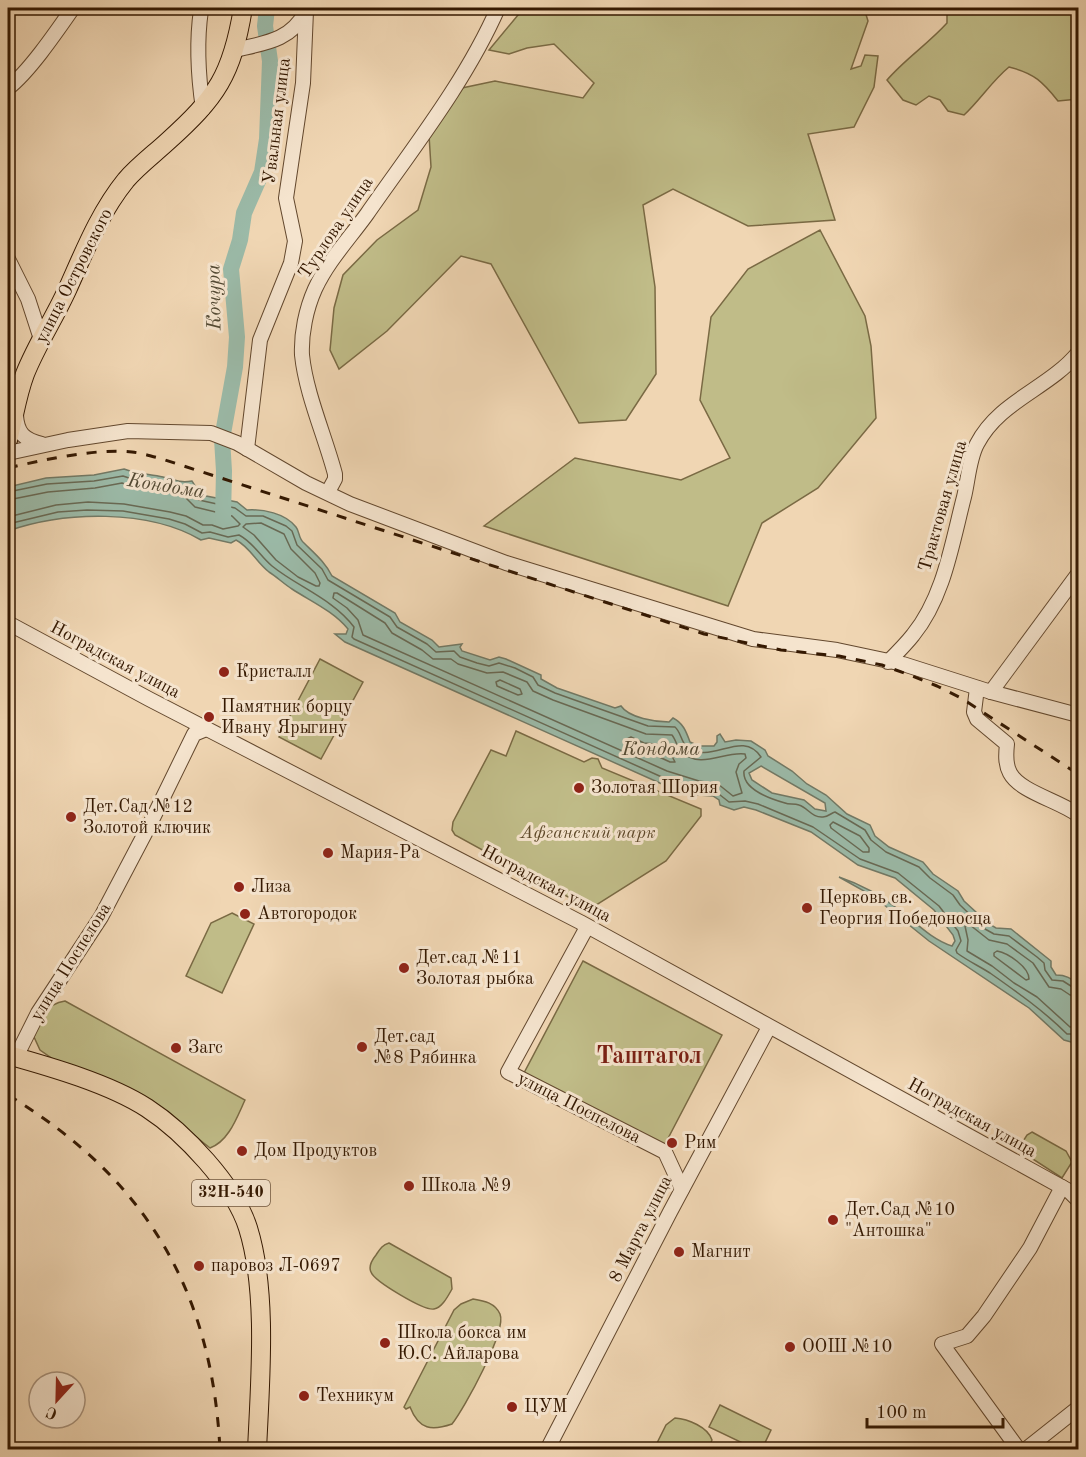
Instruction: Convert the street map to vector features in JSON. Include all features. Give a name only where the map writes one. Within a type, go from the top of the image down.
[{"type":"main road","name":"улица Островского","points":[[8,440],[15,405],[25,374],[41,339],[54,318],[98,221],[127,178],[203,109],[216,92],[228,70],[235,50],[243,8]]},
{"type":"main road","name":"улица Поспелова","points":[[12,1056],[117,1092],[147,1108],[199,1154],[223,1180],[248,1228],[258,1285],[260,1341],[257,1449]]},
{"type":"street","points":[[8,88],[37,56],[73,8]]},
{"type":"street","name":"Турлова улица","points":[[328,492],[335,479],[335,474],[307,382],[302,354],[305,317],[314,291],[326,268],[365,217],[463,74],[483,42],[498,8]]},
{"type":"street","points":[[235,50],[284,38],[300,22],[308,9]]},
{"type":"street","name":"Увальная улица","points":[[242,446],[260,340],[294,250],[295,242],[286,198],[303,83],[308,9]]},
{"type":"street","points":[[201,10],[197,39],[198,75],[203,109]]},
{"type":"street","points":[[8,259],[28,299],[41,339]]},
{"type":"street","name":"Трактовая улица","points":[[888,662],[914,634],[933,603],[948,561],[975,447],[989,424],[1010,405],[1071,362],[1078,353]]},
{"type":"street","points":[[15,405],[19,432],[24,438],[44,445]]},
{"type":"street","points":[[8,453],[128,431],[211,433],[242,446],[350,504],[506,563],[753,639],[837,650],[903,664],[977,688],[1078,715]]},
{"type":"street","points":[[991,692],[1078,574]]},
{"type":"street","name":"Ноградская улица","points":[[8,623],[206,729],[587,927],[1062,1187],[1078,1200]]},
{"type":"street","points":[[977,688],[974,712],[977,719],[1007,744],[1006,758],[1010,773],[1028,790],[1047,797],[1078,814]]},
{"type":"street","name":"улица Поспелова","points":[[12,1056],[38,1012],[101,917],[194,734],[206,729]]},
{"type":"street","name":"улица Поспелова","points":[[587,927],[508,1072],[664,1152],[682,1189]]},
{"type":"street","name":"8 Марта улица","points":[[547,1449],[769,1027]]},
{"type":"street","points":[[1019,1449],[942,1344],[967,1336],[984,1316],[1030,1248],[1062,1187]]},
{"type":"street","points":[[1025,1449],[1078,1408]]},
{"type":"green space","points":[[864,8],[868,21],[851,69],[861,66],[865,55],[878,56],[874,87],[854,127],[808,134],[835,220],[748,226],[673,189],[643,205],[655,287],[656,374],[626,420],[579,423],[491,264],[461,256],[387,331],[339,369],[330,350],[334,308],[343,275],[377,240],[418,210],[431,167],[429,135],[462,88],[495,81],[583,98],[594,83],[554,44],[527,48],[509,54],[489,50],[523,9]]},
{"type":"green space","points":[[947,8],[1078,8],[1078,99],[1058,101],[1037,79],[1009,67],[964,115],[948,111],[940,100],[929,96],[916,105],[903,100],[887,80],[947,23]]},
{"type":"green space","points":[[820,230],[865,316],[871,346],[876,418],[818,488],[762,523],[728,606],[484,526],[575,458],[681,480],[730,458],[700,400],[711,317],[748,269]]},
{"type":"green space","points":[[320,659],[363,682],[321,759],[279,737]]},
{"type":"green space","name":"Афганский парк","points":[[516,731],[584,762],[592,758],[598,759],[602,768],[701,809],[701,816],[666,861],[590,909],[455,835],[452,830],[453,822],[491,750],[506,756]]},
{"type":"green space","points":[[232,913],[254,924],[222,993],[186,976],[211,923]]},
{"type":"green space","points":[[583,961],[722,1035],[664,1146],[524,1073]]},
{"type":"green space","points":[[65,1001],[245,1100],[222,1140],[210,1148],[141,1095],[53,1059],[40,1050],[34,1037],[41,1018],[53,1005]]},
{"type":"green space","points":[[1032,1132],[1066,1151],[1072,1162],[1062,1178],[1022,1152],[1020,1146],[1027,1135]]},
{"type":"green space","points":[[389,1243],[451,1278],[452,1289],[440,1306],[434,1309],[410,1301],[374,1276],[370,1270],[371,1263],[381,1248]]},
{"type":"green space","points":[[473,1299],[489,1303],[498,1310],[500,1323],[497,1336],[466,1403],[452,1424],[438,1428],[427,1427],[418,1420],[410,1407],[406,1409],[404,1407],[454,1310]]},
{"type":"green space","points":[[720,1405],[771,1430],[762,1449],[755,1449],[709,1427]]},
{"type":"green space","points":[[675,1418],[691,1422],[706,1431],[712,1440],[708,1449],[654,1449],[666,1425]]},
{"type":"water","name":"Кондома","points":[[124,469],[177,481],[192,481],[201,495],[237,502],[247,510],[267,511],[280,515],[296,527],[302,541],[323,562],[332,576],[395,613],[400,622],[432,640],[439,647],[462,644],[460,647],[462,651],[490,660],[499,657],[506,659],[541,675],[541,679],[557,688],[615,708],[621,706],[630,714],[664,722],[669,722],[673,718],[684,728],[690,742],[699,746],[714,746],[720,734],[725,742],[751,741],[765,750],[768,756],[826,795],[847,814],[870,825],[875,836],[889,847],[923,862],[933,874],[958,891],[964,901],[989,924],[996,928],[1011,929],[1051,961],[1051,967],[1056,975],[1066,976],[1078,985],[1078,1040],[1071,1042],[1064,1040],[1029,1008],[929,941],[873,896],[839,877],[877,895],[930,935],[952,946],[955,941],[953,935],[934,910],[895,878],[858,865],[811,832],[756,810],[744,807],[734,810],[720,805],[719,800],[713,796],[698,795],[662,784],[345,642],[335,634],[346,634],[348,629],[342,623],[269,572],[236,540],[231,543],[209,538],[201,540],[180,530],[156,523],[106,516],[55,520],[30,524],[8,531],[8,487],[46,478],[94,475]],"holes":[[[761,766],[825,803],[826,811],[815,809],[804,800],[772,793],[752,780],[749,773]]]},
{"type":"waterway","name":"Кочура","points":[[223,518],[222,439],[235,367],[237,337],[231,269],[240,240],[244,213],[262,172],[267,139],[270,61],[265,26],[267,8]]},
{"type":"waterway","points":[[1075,1450],[1078,1446]]},
{"type":"railway","points":[[8,468],[102,452],[132,452],[159,458],[704,634],[781,650],[839,656],[882,665],[937,686],[961,698],[1078,774]]},
{"type":"railway","points":[[8,1095],[56,1127],[98,1163],[133,1201],[162,1243],[186,1289],[203,1338],[214,1392],[220,1450]]},
{"type":"place","name":"Кристалл","points":[[224,672]]},
{"type":"place","name":"Памятник борцу Ивану Ярыгину","points":[[209,717]]},
{"type":"place","name":"Золотая Шория","points":[[579,788]]},
{"type":"place","name":"Дет.Сад №12 Золотой ключик","points":[[71,817]]},
{"type":"place","name":"Мария-Ра","points":[[328,853]]},
{"type":"place","name":"Лиза","points":[[239,887]]},
{"type":"place","name":"Церковь св. Георгия Победоносца","points":[[807,908]]},
{"type":"place","name":"Автогородок","points":[[245,914]]},
{"type":"place","name":"Дет.сад №11 Золотая рыбка","points":[[404,968]]},
{"type":"place","name":"Дет.сад №8 Рябинка","points":[[362,1047]]},
{"type":"place","name":"Загс","points":[[176,1048]]},
{"type":"place","name":"Рим","points":[[672,1143]]},
{"type":"place","name":"Дом Продуктов","points":[[242,1151]]},
{"type":"place","name":"Школа №9","points":[[409,1186]]},
{"type":"place","name":"Дет.Сад №10 \"Антошка\"","points":[[833,1220]]},
{"type":"place","name":"Магнит","points":[[679,1252]]},
{"type":"place","name":"паровоз Л-0697","points":[[199,1266]]},
{"type":"place","name":"Школа бокса им Ю.С. Айларова","points":[[385,1343]]},
{"type":"place","name":"ООШ №10","points":[[790,1347]]},
{"type":"place","name":"Техникум","points":[[304,1396]]},
{"type":"place","name":"ЦУМ","points":[[512,1407]]},
{"type":"district","name":"Таштагол","points":[[649,1057]]}]
